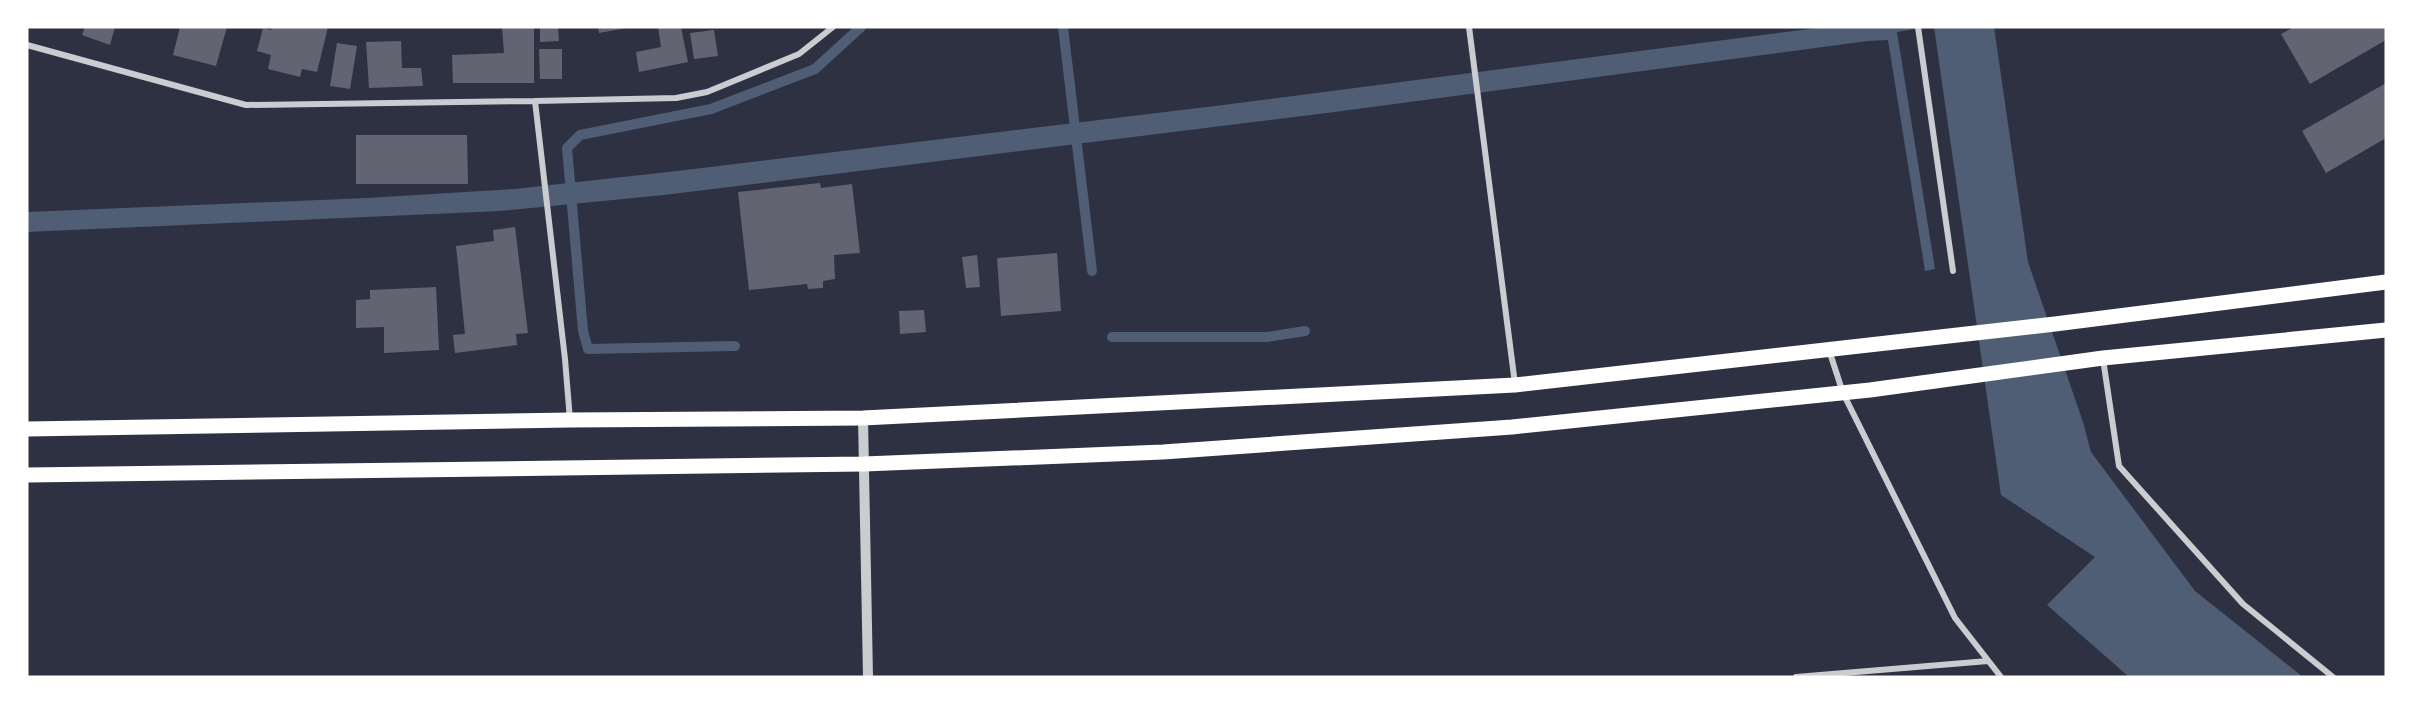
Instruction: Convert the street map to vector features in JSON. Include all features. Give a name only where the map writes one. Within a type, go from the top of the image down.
[{"type":"main road","points":[[27,429],[570,420],[863,418],[1515,384],[2055,324],[2386,282]]},
{"type":"main road","points":[[27,475],[864,464],[1163,452],[1512,427],[1870,390],[2103,358],[2386,330]]},
{"type":"street","points":[[27,45],[246,105],[676,98],[707,92],[800,54],[833,27]]},
{"type":"street","points":[[1470,27],[1515,384]]},
{"type":"street","points":[[1918,27],[1953,271]]},
{"type":"street","points":[[535,101],[570,420]]},
{"type":"street","points":[[1829,350],[1843,393],[1955,618],[2001,677]]},
{"type":"street","points":[[2103,358],[2119,466],[2243,604],[2333,677]]},
{"type":"street","points":[[863,418],[868,677]]},
{"type":"street","points":[[1799,677],[1988,660]]},
{"type":"water","points":[[1825,27],[1927,27],[1897,32],[1935,269],[1925,271],[1888,40],[1327,113],[664,195],[500,211],[27,232],[27,212],[367,198],[514,189],[1223,105]]},
{"type":"water","points":[[1934,27],[1994,27],[2028,262],[2083,422],[2091,452],[2195,591],[2303,677],[2129,677],[2047,605],[2095,557],[2001,495]]},
{"type":"building","points":[[85,27],[115,27],[110,45],[82,35]]},
{"type":"building","points":[[180,27],[227,27],[216,66],[173,55]]},
{"type":"building","points":[[272,27],[328,27],[317,72],[302,69],[300,77],[268,69],[271,55],[257,51],[263,28],[271,30]]},
{"type":"building","points":[[502,27],[534,27],[534,83],[453,83],[452,55],[504,53]]},
{"type":"building","points":[[540,27],[558,27],[559,41],[540,42]]},
{"type":"building","points":[[598,27],[627,27],[627,28],[599,33]]},
{"type":"building","points":[[658,27],[681,27],[688,62],[639,72],[636,52],[661,47]]},
{"type":"building","points":[[2294,27],[2386,27],[2386,40],[2310,84],[2281,34]]},
{"type":"building","points":[[714,30],[718,56],[694,59],[690,33]]},
{"type":"building","points":[[401,41],[402,68],[421,68],[423,86],[369,88],[366,42]]},
{"type":"building","points":[[337,43],[357,46],[350,89],[330,86]]},
{"type":"building","points":[[539,49],[562,49],[562,79],[540,79]]},
{"type":"building","points":[[2386,83],[2386,138],[2326,173],[2302,131]]},
{"type":"building","points":[[356,135],[467,135],[468,184],[356,184]]},
{"type":"building","points":[[820,183],[821,188],[852,184],[860,253],[834,255],[835,279],[823,281],[823,288],[808,289],[807,284],[749,290],[738,192]]},
{"type":"building","points":[[515,227],[528,333],[516,334],[517,345],[455,353],[453,335],[465,334],[456,246],[494,241],[493,230]]},
{"type":"building","points":[[1057,253],[1061,311],[1001,316],[997,258]]},
{"type":"building","points":[[977,255],[980,287],[966,288],[962,257]]},
{"type":"building","points":[[436,287],[439,350],[384,353],[384,327],[356,328],[356,300],[370,299],[370,290]]},
{"type":"building","points":[[924,310],[926,332],[900,334],[899,311]]},
{"type":"waterway","points":[[735,346],[588,349],[583,331],[567,148],[580,135],[711,109],[815,69],[861,27]]},
{"type":"waterway","points":[[1063,27],[1092,271]]},
{"type":"waterway","points":[[1112,337],[1267,337],[1305,331]]}]
